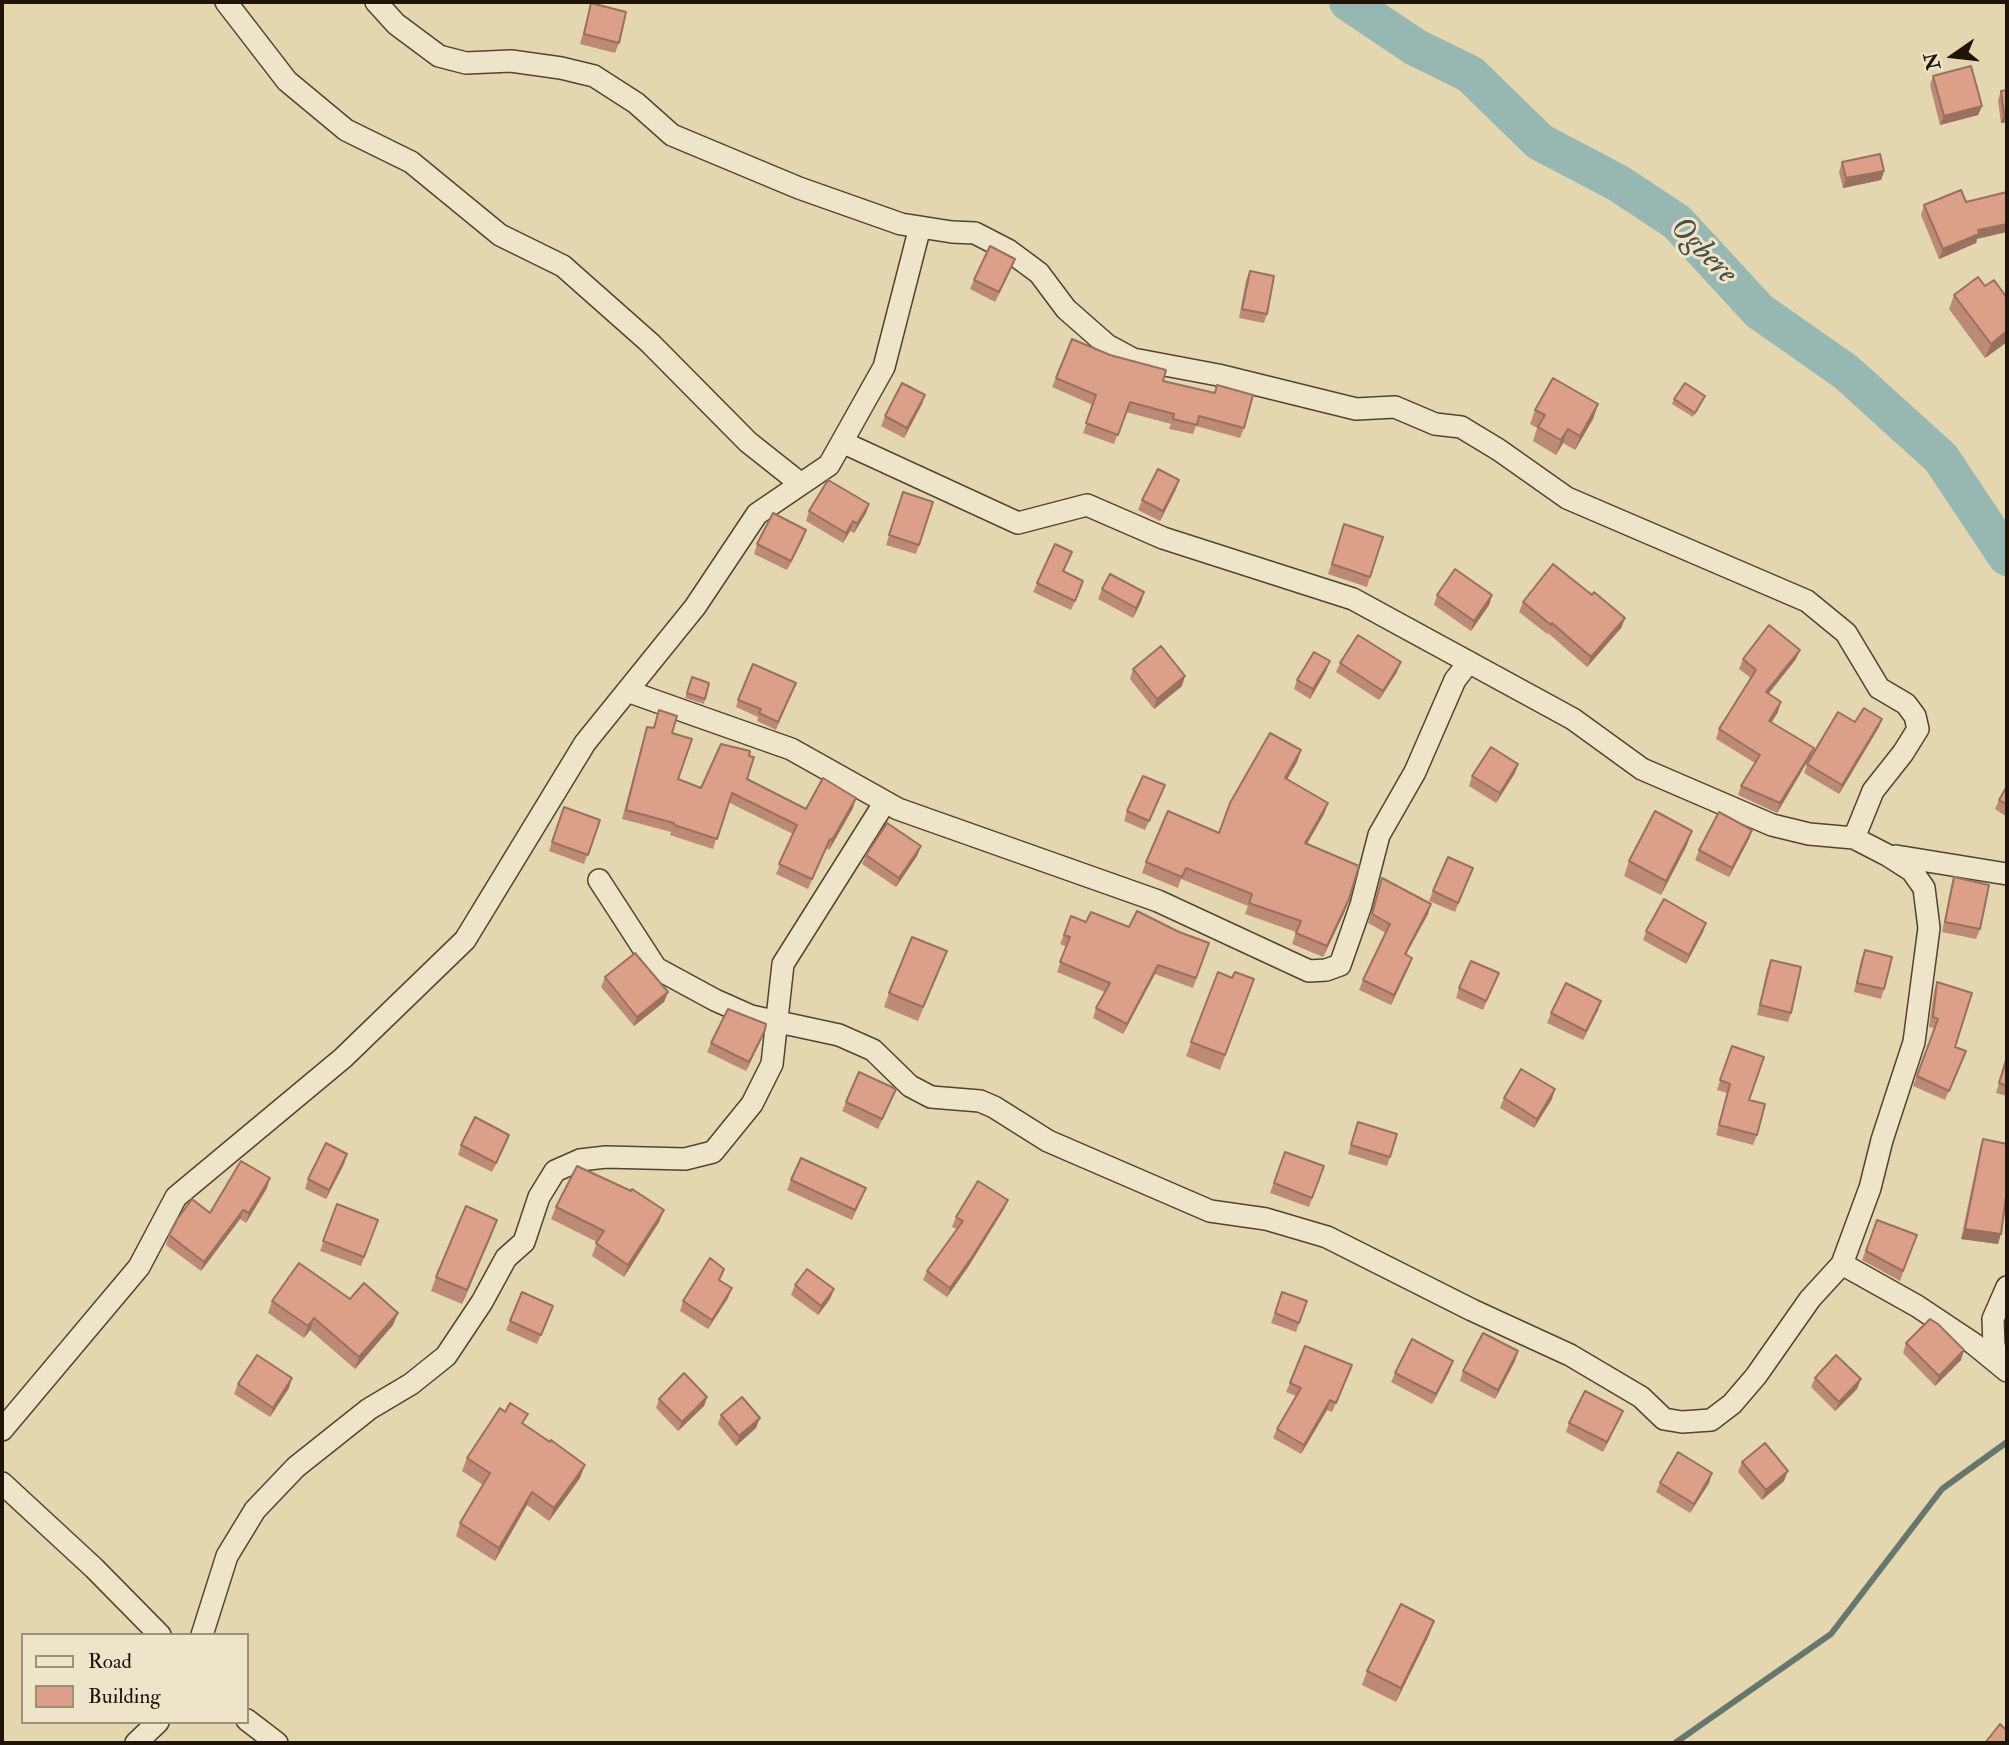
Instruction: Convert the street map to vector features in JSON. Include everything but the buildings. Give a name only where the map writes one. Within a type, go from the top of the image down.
[{"type":"street","points":[[226,2],[288,81],[346,130],[411,162],[500,235],[563,266],[650,343],[748,442],[801,484]]},
{"type":"street","points":[[376,2],[396,23],[439,56],[466,63],[511,61],[594,76],[636,103],[672,135],[799,188],[901,224],[975,233],[1008,250],[1039,273],[1066,309],[1107,345],[1133,359],[1218,375],[1356,409],[1395,407],[1435,424],[1461,426],[1567,498],[1807,601],[1846,633],[1879,688],[1906,704],[1915,716],[1918,729],[1873,791],[1854,838]]},
{"type":"street","points":[[2,1430],[139,1268],[176,1197],[343,1058],[465,940],[585,743],[695,607],[757,514],[829,465],[884,367],[920,227]]},
{"type":"street","points":[[599,880],[656,968],[715,1000],[751,1016],[839,1035],[873,1050],[910,1086],[931,1097],[980,1101],[1048,1141],[1210,1211],[1266,1219],[1327,1237],[1472,1310],[1570,1355],[1641,1397],[1664,1419],[1682,1422],[1711,1420],[1732,1404],[1756,1376],[1811,1299],[1842,1264],[1870,1188],[1913,1042],[1929,928],[1924,888],[1912,871],[1854,838],[1809,834],[1772,825],[1642,769],[1573,719],[1353,599],[1163,538],[1087,505],[1018,523],[842,442]]},
{"type":"street","points":[[626,691],[791,749],[898,809],[1158,901],[1309,971],[1326,970],[1340,965],[1361,905],[1379,835],[1415,772],[1455,680],[1469,663]]},
{"type":"street","points":[[203,1633],[227,1556],[256,1510],[296,1467],[369,1409],[411,1384],[446,1356],[482,1302],[506,1258],[524,1242],[538,1197],[555,1171],[580,1160],[606,1157],[685,1159],[713,1152],[752,1104],[772,1064],[783,964],[885,803]]},
{"type":"street","points":[[1887,855],[2007,874]]},
{"type":"street","points":[[1842,1264],[1917,1306],[2005,1368]]},
{"type":"street","points":[[2005,1368],[1994,1346],[1993,1319],[2007,1287]]},
{"type":"street","points":[[2,1482],[158,1633]]},
{"type":"street","points":[[248,1721],[277,1743]]},
{"type":"street","points":[[136,1743],[157,1724]]},
{"type":"waterway","name":"Ogbere","points":[[1348,2],[1415,47],[1470,74],[1540,142],[1618,183],[1677,222],[1759,311],[1846,372],[1941,458],[2007,557]]},
{"type":"waterway","points":[[1675,1743],[1831,1634],[1942,1489],[2007,1442]]}]
